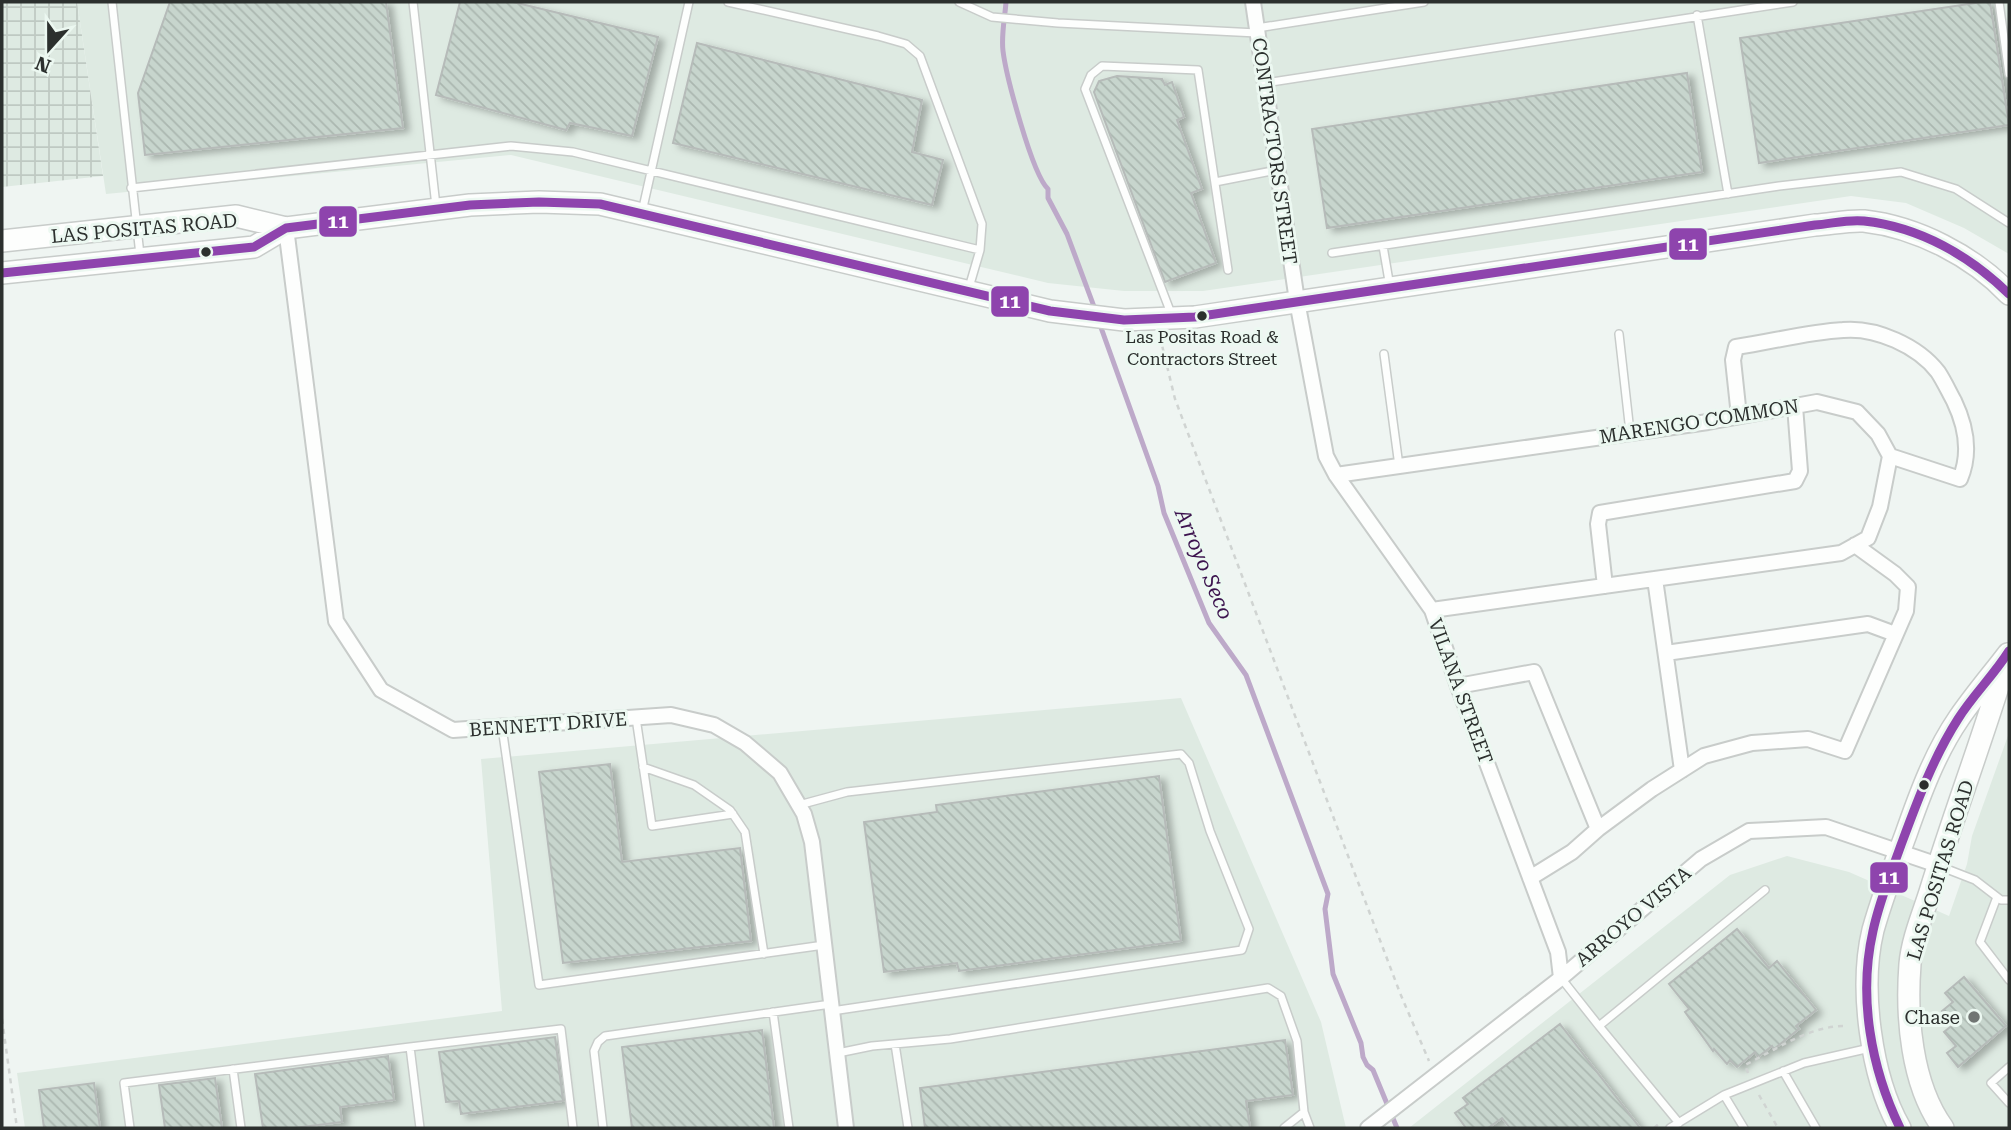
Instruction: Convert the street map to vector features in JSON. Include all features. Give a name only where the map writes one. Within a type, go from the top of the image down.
[{"type":"main road","name":"LAS POSITAS ROAD","points":[[2,241],[236,216],[286,228],[436,209],[539,202],[600,204],[1050,311],[1124,320],[1164,319],[1815,225],[1863,221],[1915,232],[1993,276],[2009,294]]},
{"type":"main road","name":"LAS POSITAS ROAD","points":[[2,273],[254,247],[286,228]]},
{"type":"main road","name":"LAS POSITAS ROAD","points":[[1900,1128],[1880,1075],[1868,1012],[1868,964],[1873,932],[1933,763],[1959,718],[2009,653]]},
{"type":"main road","name":"LAS POSITAS ROAD","points":[[1943,1128],[1923,1091],[1914,1047],[1910,961],[1938,865],[2009,653]]},
{"type":"street","name":"CONTRACTORS STREET","points":[[1254,2],[1297,301]]},
{"type":"street","name":"BENNETT DRIVE","points":[[286,228],[336,621],[381,690],[453,730],[671,715],[715,725],[745,743],[780,773],[804,814],[812,842],[846,1128]]},
{"type":"street","name":"VILANA STREET","points":[[1297,301],[1326,456],[1336,475],[1432,610],[1558,952],[1560,978]]},
{"type":"street","points":[[1432,610],[1841,553],[1868,538],[1880,507],[1890,456],[1960,478],[1967,463],[1962,419],[1937,371],[1911,348],[1874,332],[1844,330],[1736,348],[1733,360],[1739,416]]},
{"type":"street","name":"MARENGO COMMON","points":[[1336,475],[1630,433],[1817,402],[1857,412],[1878,434],[1890,456]]},
{"type":"street","points":[[1605,586],[1598,524],[1600,513],[1795,481],[1800,471],[1795,406]]},
{"type":"street","points":[[1530,878],[1572,852],[1598,829],[1704,756],[1752,743],[1808,739],[1846,751],[1906,611],[1908,587],[1895,574],[1855,545]]},
{"type":"street","points":[[1655,579],[1682,770]]},
{"type":"street","points":[[1666,653],[1868,624],[1895,634]]},
{"type":"street","points":[[1458,685],[1534,672],[1598,829]]},
{"type":"street","name":"ARROYO VISTA","points":[[1372,1125],[1560,978],[1701,859],[1749,831],[1826,827],[1938,865]]},
{"type":"lane","points":[[112,2],[140,259]]},
{"type":"lane","points":[[413,2],[436,209]]},
{"type":"lane","points":[[642,212],[689,2]]},
{"type":"lane","points":[[728,2],[906,44],[920,57],[982,224],[980,250],[968,291]]},
{"type":"lane","points":[[958,2],[992,17],[1059,23],[1257,30],[1424,2]]},
{"type":"lane","points":[[1265,83],[1793,2]]},
{"type":"lane","points":[[1999,2],[2009,74]]},
{"type":"lane","points":[[1697,15],[1728,194]]},
{"type":"lane","points":[[1164,319],[1086,89],[1091,75],[1102,66],[1198,70],[1228,270]]},
{"type":"lane","points":[[131,188],[511,146],[573,152],[980,250]]},
{"type":"lane","points":[[1215,182],[1278,170]]},
{"type":"lane","points":[[1332,253],[1728,194],[1901,172],[1956,189],[2006,221],[2009,210]]},
{"type":"lane","points":[[1383,246],[1390,287]]},
{"type":"lane","points":[[1619,334],[1630,433]]},
{"type":"lane","points":[[1384,354],[1399,466]]},
{"type":"lane","points":[[636,718],[652,827],[733,814]]},
{"type":"lane","points":[[502,727],[540,985],[824,946]]},
{"type":"lane","points":[[603,1128],[594,1051],[598,1042],[606,1036],[773,1012],[832,1008],[1242,950],[1249,929],[1210,831],[1189,764],[1181,754],[847,792],[799,805]]},
{"type":"lane","points":[[643,767],[694,785],[733,814],[745,832],[764,954]]},
{"type":"lane","points":[[1938,865],[1975,880],[2001,900],[2009,900]]},
{"type":"lane","points":[[1599,1026],[1765,890]]},
{"type":"lane","points":[[1997,897],[1980,942],[2009,980]]},
{"type":"lane","points":[[1560,978],[1679,1123]]},
{"type":"lane","points":[[837,1053],[872,1046],[950,1039],[1268,988],[1281,996],[1297,1041],[1304,1112],[1310,1128]]},
{"type":"lane","points":[[773,1012],[789,1128]]},
{"type":"lane","points":[[130,1128],[124,1083],[561,1029],[573,1128]]},
{"type":"lane","points":[[895,1044],[908,1128]]},
{"type":"lane","points":[[410,1047],[420,1128]]},
{"type":"lane","points":[[1670,1128],[1724,1095],[1783,1071],[1804,1063],[1874,1047]]},
{"type":"lane","points":[[2009,1067],[1991,1083],[2009,1103]]},
{"type":"lane","points":[[233,1069],[241,1128]]},
{"type":"lane","points":[[1783,1071],[1816,1128]]},
{"type":"lane","points":[[1724,1095],[1744,1128]]},
{"type":"lane","points":[[1284,1128],[1304,1112]]},
{"type":"path","points":[[1164,319],[1175,399],[1432,1078]]},
{"type":"path","points":[[2,1019],[17,1128]]},
{"type":"path","points":[[1749,1077],[1745,1065],[1826,1026],[1845,1026]]},
{"type":"path","points":[[1760,1097],[1778,1128]]},
{"type":"path","points":[[1654,1128],[1658,1125]]},
{"type":"shaded area","points":[[2,2],[77,2],[103,176],[2,187]]},
{"type":"shaded area","points":[[77,2],[2009,2],[2009,254],[1964,228],[1906,203],[1851,196],[1203,291],[1124,291],[1048,283],[511,155],[106,194]]},
{"type":"shaded area","points":[[1181,698],[1321,1022],[1346,1128],[25,1128],[17,1073],[502,1011],[481,759]]},
{"type":"shaded area","points":[[2009,733],[2009,1128],[1409,1128],[1730,875],[1787,856],[1849,872],[1949,916],[1967,864],[1972,836]]},
{"type":"building","points":[[170,2],[386,2],[403,128],[145,155],[138,93]]},
{"type":"building","points":[[460,2],[513,2],[658,37],[632,136],[570,123],[566,130],[436,95]]},
{"type":"building","points":[[1990,2],[2009,125],[1759,163],[1740,38]]},
{"type":"building","points":[[697,43],[922,100],[912,152],[943,160],[932,205],[673,143]]},
{"type":"building","points":[[1687,73],[1702,172],[1327,228],[1312,129]]},
{"type":"building","points":[[1117,76],[1162,79],[1165,85],[1172,82],[1184,117],[1177,120],[1202,189],[1191,193],[1216,263],[1165,282],[1094,92],[1099,81]]},
{"type":"building","points":[[610,764],[622,862],[740,848],[751,941],[563,963],[539,772]]},
{"type":"building","points":[[1159,776],[1181,941],[959,971],[957,963],[884,972],[864,822],[937,812],[936,805]]},
{"type":"building","points":[[1737,929],[1769,968],[1777,961],[1816,1010],[1796,1026],[1799,1029],[1774,1049],[1772,1046],[1758,1057],[1755,1052],[1737,1067],[1730,1060],[1727,1064],[1714,1049],[1713,1051],[1685,1012],[1689,1009],[1669,984]]},
{"type":"building","name":"Chase","points":[[1964,977],[2006,1026],[1958,1067],[1947,1053],[1956,1046],[1944,1032],[1954,1024],[1942,1011],[1953,1002],[1945,993]]},
{"type":"building","points":[[1560,1024],[1640,1128],[1510,1128],[1502,1118],[1488,1128],[1466,1128],[1455,1113],[1468,1104],[1463,1098]]},
{"type":"building","points":[[762,1030],[774,1128],[632,1128],[622,1047]]},
{"type":"building","points":[[555,1037],[563,1101],[461,1114],[459,1101],[446,1102],[439,1052]]},
{"type":"building","points":[[1285,1040],[1293,1095],[1246,1101],[1250,1128],[925,1128],[920,1088]]},
{"type":"building","points":[[388,1056],[394,1100],[340,1107],[342,1122],[294,1128],[263,1128],[255,1074]]},
{"type":"building","points":[[215,1078],[222,1128],[165,1128],[159,1085]]},
{"type":"building","points":[[94,1083],[100,1128],[44,1128],[39,1090]]},
{"type":"waterway","name":"Arroyo Seco","points":[[1006,2],[1003,51],[1021,123],[1035,164],[1048,189],[1048,198],[1067,234],[1096,312]]},
{"type":"waterway","name":"Arroyo Seco","points":[[1099,322],[1158,486],[1164,513],[1209,623],[1246,675],[1328,894],[1325,909],[1333,974],[1361,1043],[1363,1057],[1373,1070],[1397,1128]]},
{"type":"transit line","name":"11","points":[[2,273],[254,247],[286,228],[470,205],[539,202],[600,204],[1050,311],[1124,320],[1195,317],[1852,221],[1885,224],[1924,237],[1978,267],[2009,294]]},
{"type":"transit line","name":"11","points":[[1900,1128],[1881,1081],[1867,1007],[1869,956],[1878,909],[1933,765],[1964,710],[2009,651]]},
{"type":"place","name":"Las Positas Road & Contractors Street","points":[[1202,316]]},
{"type":"place","name":"Chase","points":[[1974,1017]]}]
